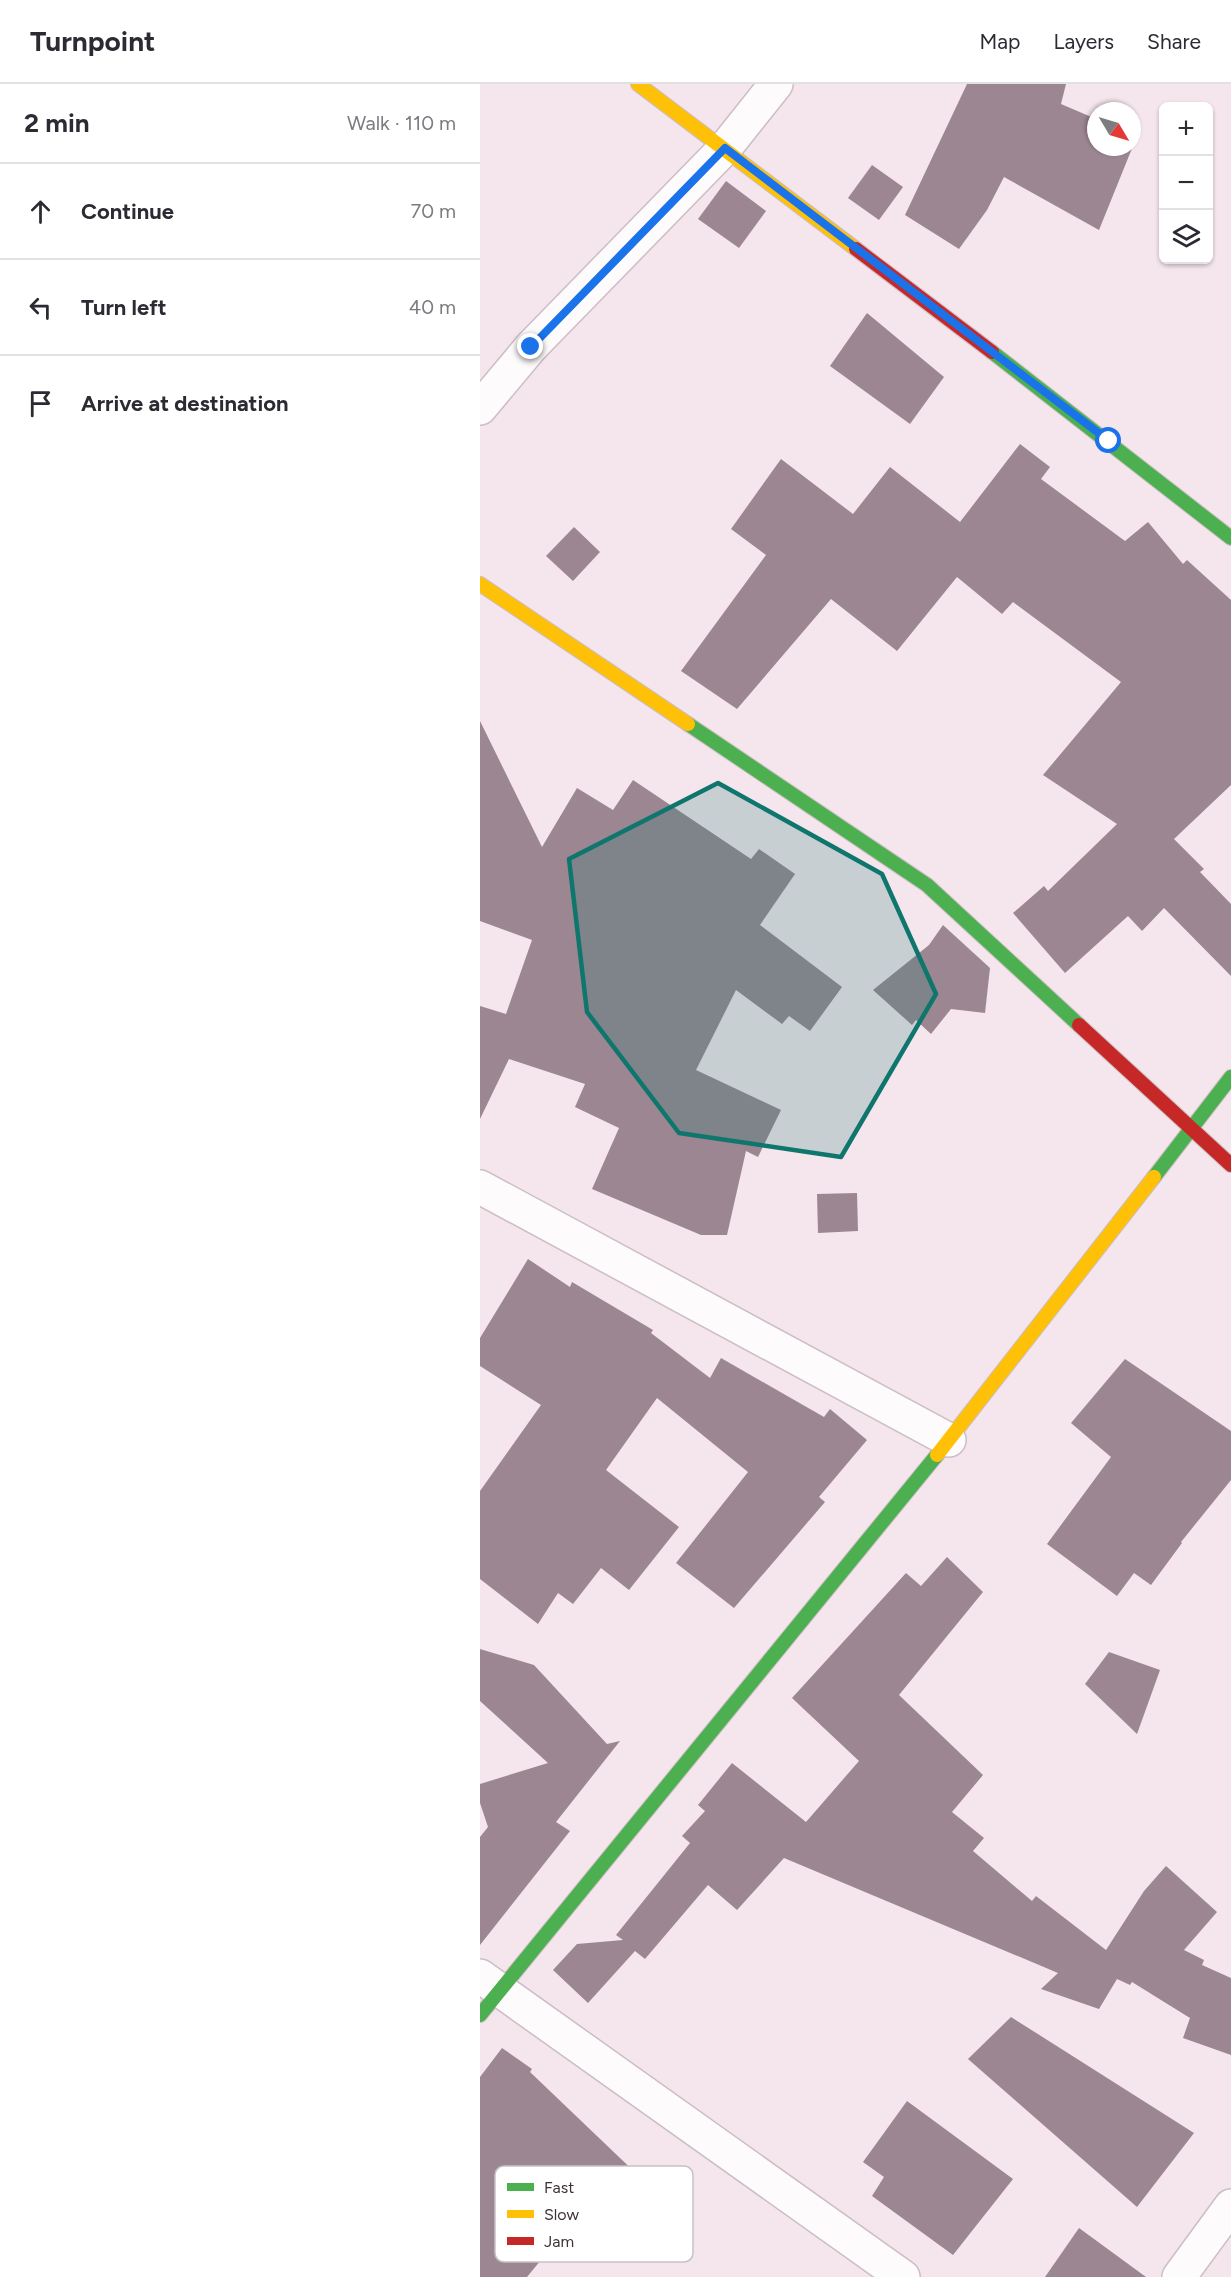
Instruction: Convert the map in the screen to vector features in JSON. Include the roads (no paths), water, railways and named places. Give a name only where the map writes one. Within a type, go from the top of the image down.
[{"type":"street","points":[[638,84],[1109,441],[1231,538]]},
{"type":"street","points":[[480,408],[531,347],[725,148],[776,84]]},
{"type":"street","points":[[480,584],[927,885],[1231,1165]]},
{"type":"street","points":[[903,2277],[487,1994],[949,1440],[1231,1077]]},
{"type":"street","points":[[480,1187],[949,1440]]},
{"type":"street","points":[[1179,2277],[1231,2206]]}]
